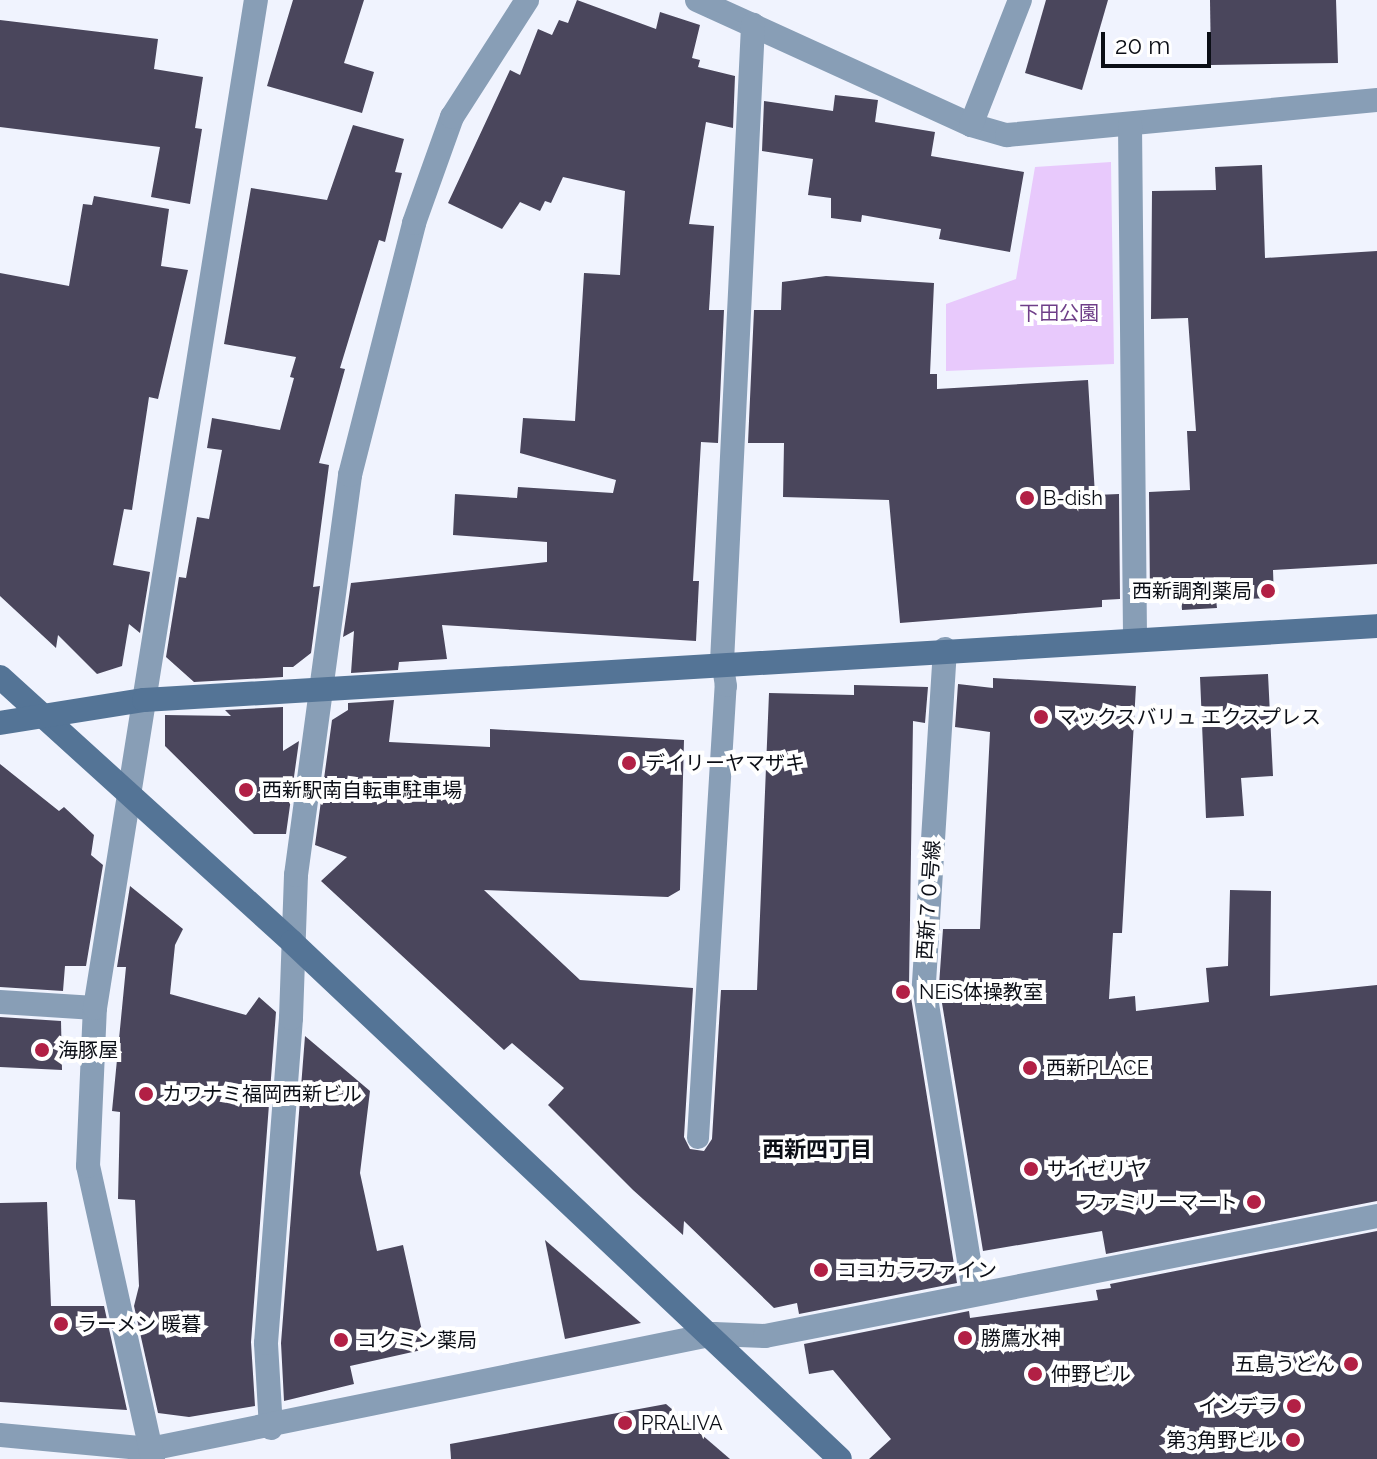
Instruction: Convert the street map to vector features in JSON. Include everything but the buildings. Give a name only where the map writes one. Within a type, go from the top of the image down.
[{"type":"street","points":[[152,1454],[88,1166],[95,1008],[256,0]]},
{"type":"street","points":[[271,1428],[266,1343],[291,1018],[296,875],[350,475],[414,223],[452,117],[527,0]]},
{"type":"street","points":[[697,0],[971,125],[1007,135],[1377,100]]},
{"type":"street","points":[[971,125],[1020,0]]},
{"type":"street","points":[[722,662],[753,25]]},
{"type":"street","points":[[1130,124],[1135,639]]},
{"type":"street","points":[[0,723],[144,700],[722,662],[1377,626]]},
{"type":"street","name":"西新７０号線","points":[[945,649],[924,986],[974,1291]]},
{"type":"street","points":[[0,677],[292,942],[714,1334],[840,1459]]},
{"type":"street","points":[[0,1002],[95,1008]]},
{"type":"street","points":[[0,1435],[152,1454],[714,1334],[765,1336],[974,1291],[1377,1216]]},
{"type":"lane","points":[[698,1138],[726,686],[722,662]]},
{"type":"green space","name":"下田公園","points":[[1111,162],[1114,364],[946,371],[946,304],[1016,279],[1035,167]]},
{"type":"place","name":"B-dish","points":[[1027,498]]},
{"type":"place","name":"西新調剤薬局","points":[[1268,591]]},
{"type":"place","name":"マックスバリュ エクスプレス","points":[[1041,717]]},
{"type":"place","name":"デイリーヤマザキ","points":[[629,763]]},
{"type":"place","name":"西新駅南自転車駐車場","points":[[246,790]]},
{"type":"place","name":"NEiS体操教室","points":[[903,992]]},
{"type":"place","name":"海豚屋","points":[[42,1050]]},
{"type":"place","name":"西新PLACE","points":[[1030,1068]]},
{"type":"place","name":"カワナミ福岡西新ビル","points":[[146,1094]]},
{"type":"place","name":"サイゼリヤ","points":[[1031,1169]]},
{"type":"place","name":"ファミリーマート","points":[[1254,1202]]},
{"type":"place","name":"ココカラファイン","points":[[821,1270]]},
{"type":"place","name":"ラーメン 暖暮","points":[[61,1324]]},
{"type":"place","name":"勝鷹水神","points":[[965,1338]]},
{"type":"place","name":"コクミン薬局","points":[[341,1340]]},
{"type":"place","name":"五島うどん","points":[[1351,1364]]},
{"type":"place","name":"仲野ビル","points":[[1035,1374]]},
{"type":"place","name":"インデラ","points":[[1294,1406]]},
{"type":"place","name":"PRALIVA","points":[[625,1423]]},
{"type":"place","name":"第3角野ビル","points":[[1293,1440]]},
{"type":"district","name":"西新四丁目","points":[[817,1150]]}]
